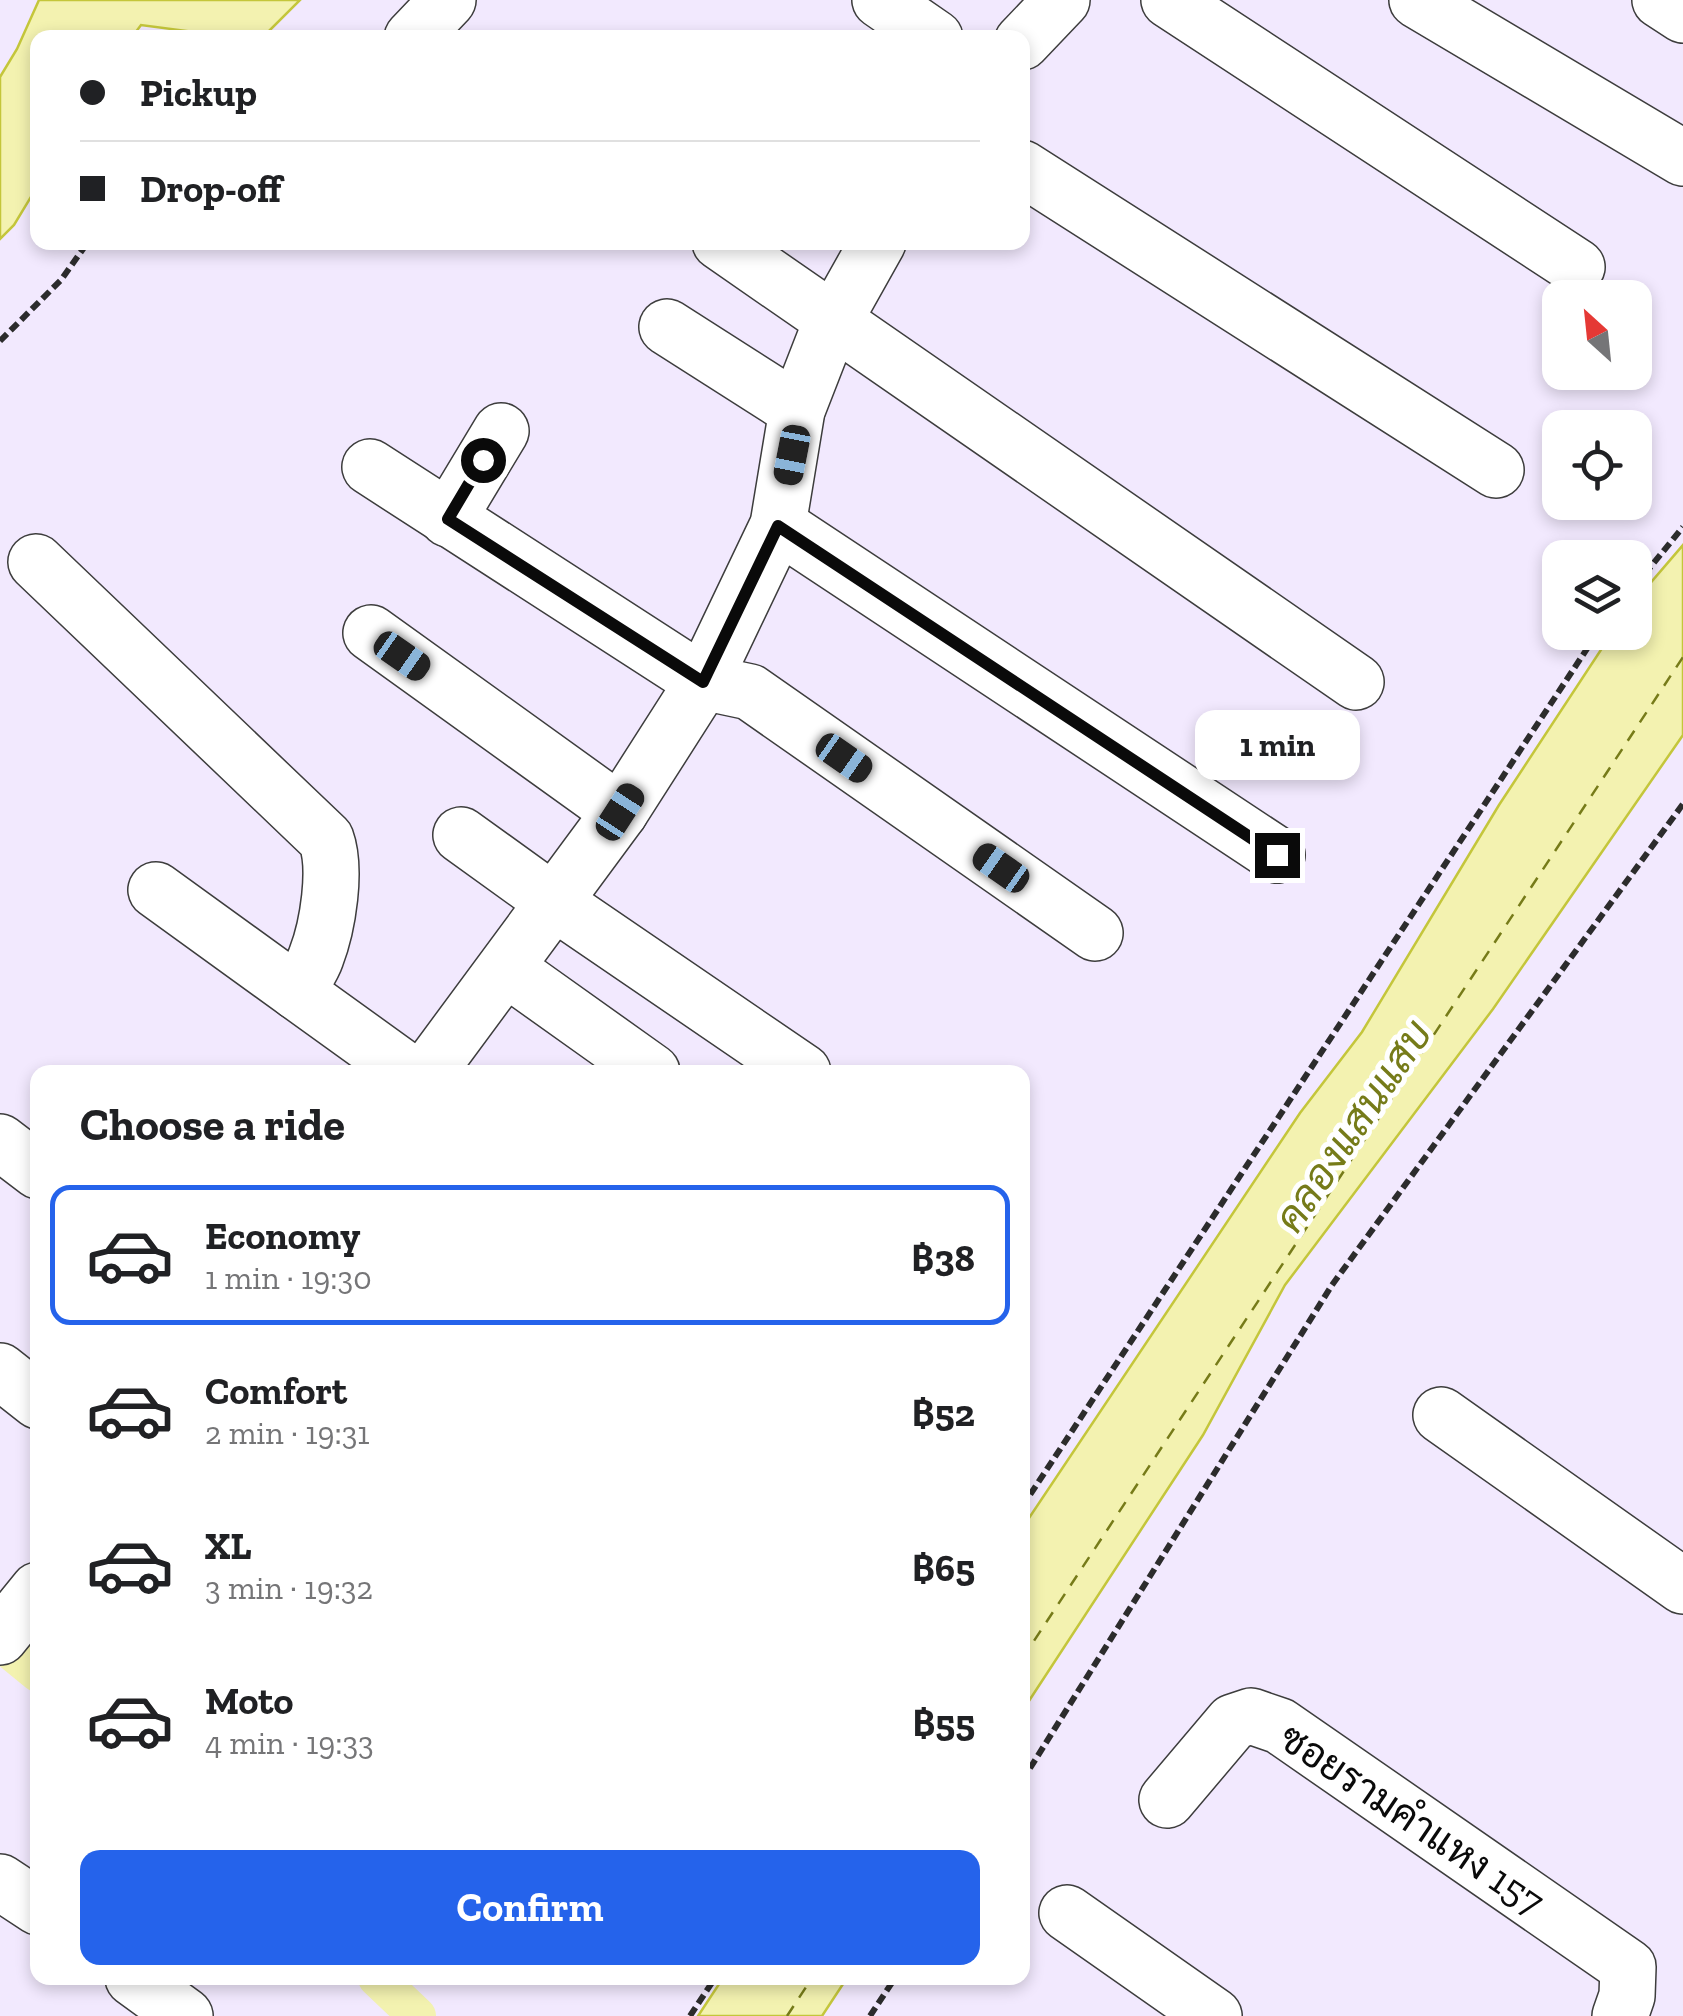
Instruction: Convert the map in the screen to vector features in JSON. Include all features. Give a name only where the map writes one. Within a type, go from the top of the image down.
[{"type":"street","points":[[880,0],[923,30]]},
{"type":"street","points":[[1030,34],[1062,0]]},
{"type":"street","points":[[1169,0],[1578,267]]},
{"type":"street","points":[[1416,0],[1683,158]]},
{"type":"street","points":[[1660,0],[1683,15]]},
{"type":"street","points":[[1030,173],[1496,470]]},
{"type":"street","points":[[732,250],[1356,682]]},
{"type":"street","points":[[433,1065],[620,812],[703,682],[778,526],[797,410],[835,319],[874,250]]},
{"type":"street","points":[[667,327],[797,410]]},
{"type":"street","points":[[448,519],[501,430]]},
{"type":"street","points":[[370,467],[703,682],[750,692],[1095,933]]},
{"type":"street","points":[[778,526],[1277,855]]},
{"type":"street","points":[[36,562],[326,839],[333,858],[333,876],[316,956],[297,992]]},
{"type":"street","points":[[371,634],[620,812]]},
{"type":"street","points":[[460,835],[794,1065]]},
{"type":"street","points":[[156,890],[398,1065]]},
{"type":"street","points":[[506,968],[642,1065]]},
{"type":"street","points":[[0,1142],[30,1166]]},
{"type":"street","points":[[0,1371],[30,1395]]},
{"type":"street","points":[[1441,1415],[1683,1586]]},
{"type":"street","name":"ซอยรามคำแหง 157","points":[[1167,1800],[1233,1722],[1251,1716],[1280,1726],[1628,1967],[1620,2016]]},
{"type":"street","points":[[1067,1913],[1214,2016]]},
{"type":"street","points":[[143,1985],[185,2016]]},
{"type":"path","points":[[0,341],[60,280],[82,250]]},
{"type":"path","points":[[1652,565],[1683,527]]},
{"type":"path","points":[[1030,1495],[1586,650]]},
{"type":"path","points":[[1030,1768],[1332,1285],[1683,804]]},
{"type":"path","points":[[690,2016],[710,1985]]},
{"type":"path","points":[[870,2016],[890,1985]]},
{"type":"water","points":[[39,0],[300,0],[270,30],[179,30],[141,25],[137,30],[30,30],[30,199],[0,239],[0,77]]},
{"type":"water","name":"คลองแสนแสบ","points":[[1683,545],[1683,735],[1493,1009],[1285,1285],[1203,1435],[1030,1699],[1030,1517],[1300,1113],[1362,1032],[1499,805],[1601,650],[1652,650],[1652,581]]},
{"type":"water","points":[[718,1985],[842,1985],[822,2016],[698,2016]]},
{"type":"waterway","points":[[0,1642],[30,1666]]},
{"type":"waterway","points":[[384,1985],[417,2016]]},
{"type":"ferry route","points":[[1030,1647],[1683,657]]},
{"type":"ferry route","points":[[787,2016],[807,1985]]},
{"type":"route","points":[[483,460],[448,519],[703,682],[778,526],[1277,855]]}]
